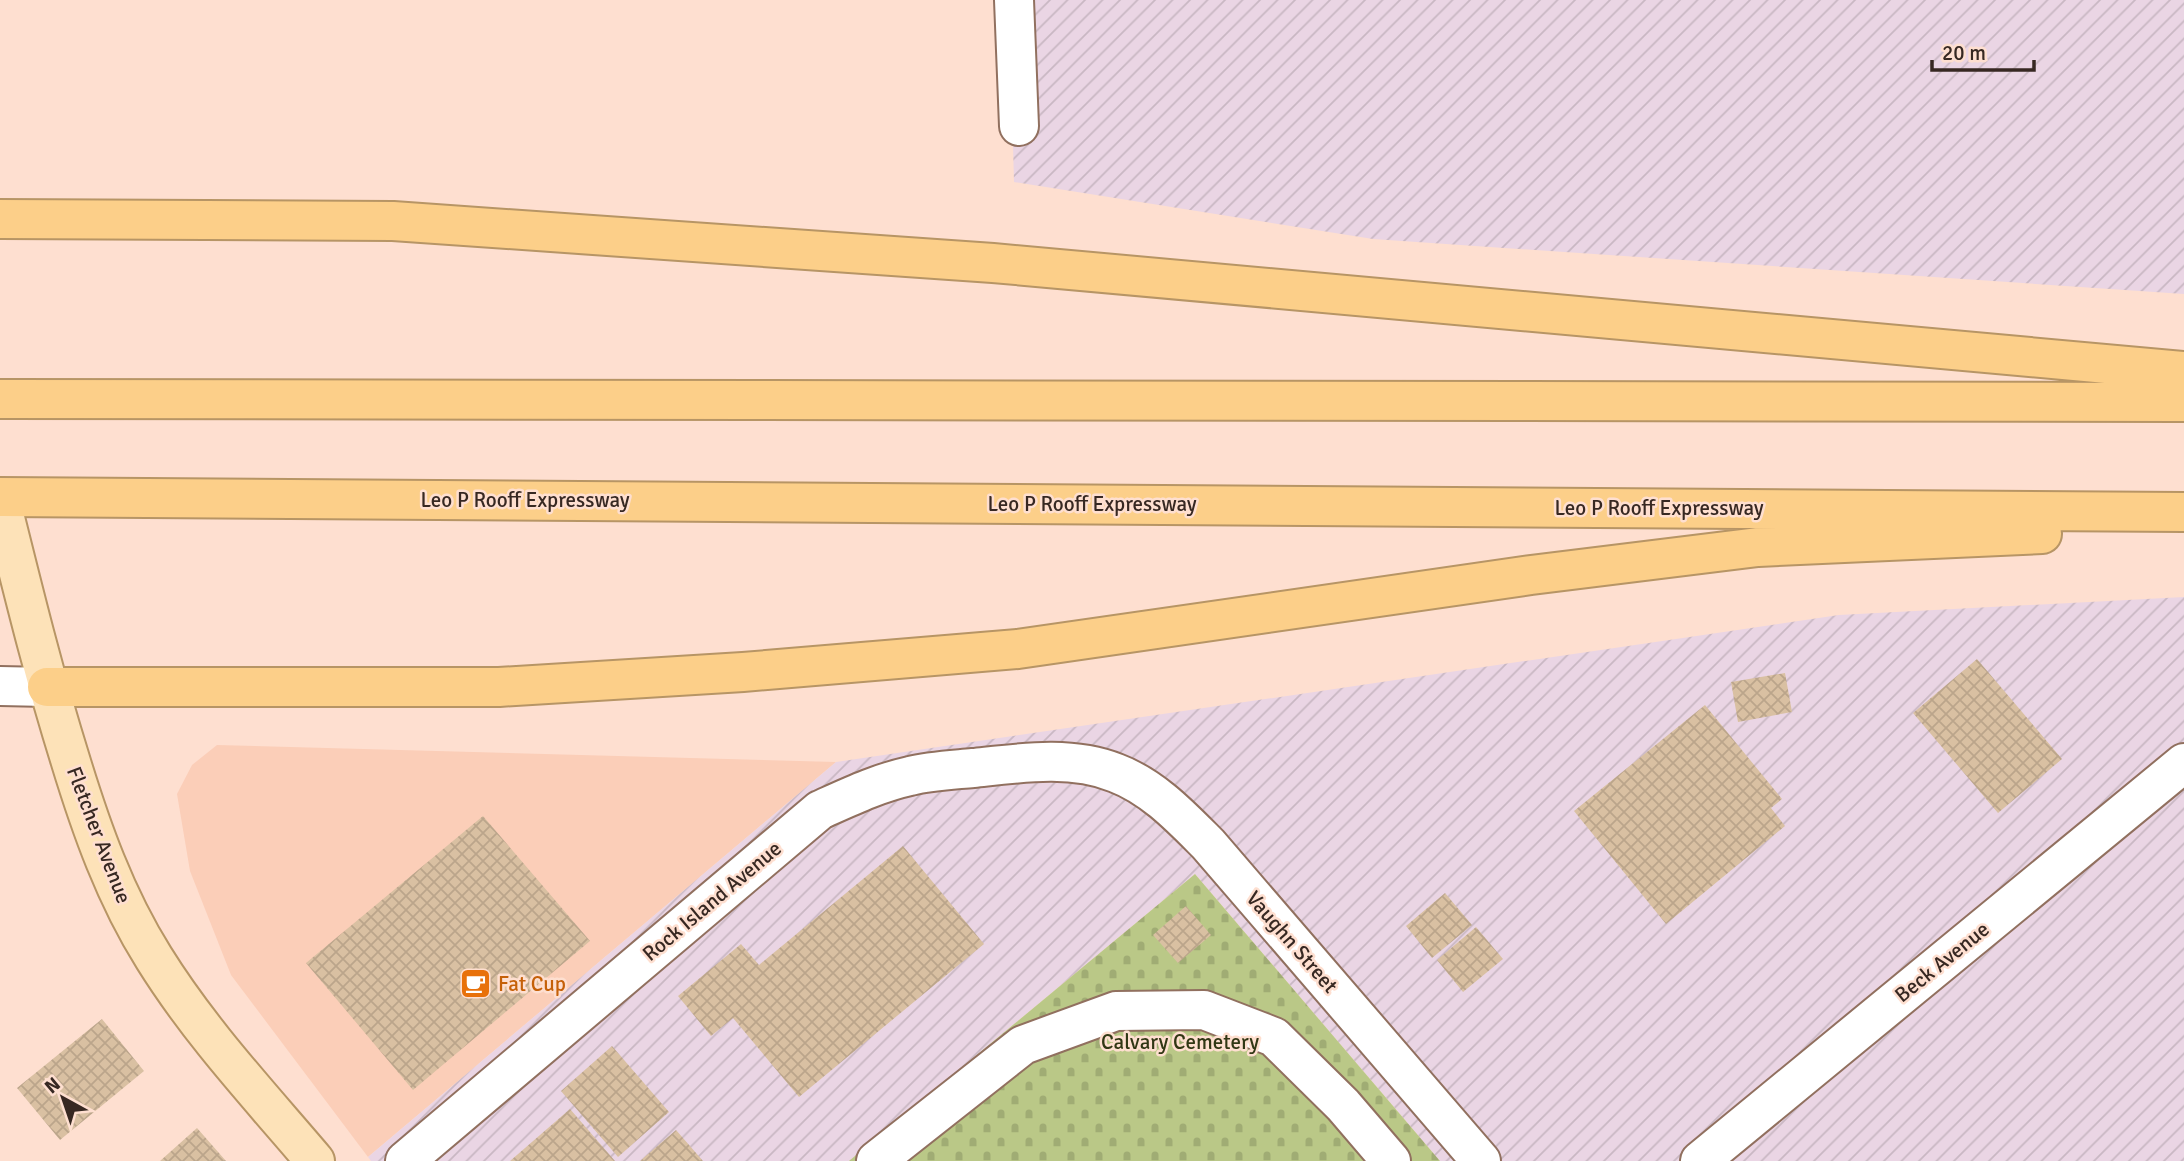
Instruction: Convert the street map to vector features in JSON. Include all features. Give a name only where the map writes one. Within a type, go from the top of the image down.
[{"type":"highway","points":[[0,219],[421,222],[993,263],[2184,371]]},
{"type":"highway","points":[[0,399],[2184,402]]},
{"type":"highway","name":"Leo P Rooff Expressway","points":[[0,498],[2184,512]]},
{"type":"highway","points":[[47,687],[499,687],[743,672],[1018,649],[1531,575],[1758,547],[2184,526]]},
{"type":"main road","name":"Fletcher Avenue","points":[[0,498],[47,687],[90,824],[118,891],[153,957],[198,1024],[315,1161]]},
{"type":"street","points":[[1014,0],[1019,126]]},
{"type":"street","points":[[0,686],[47,687]]},
{"type":"street","name":"Rock Island Avenue","points":[[405,1161],[820,810],[862,791],[910,776],[1026,763],[1074,763]]},
{"type":"street","name":"Vaughn Street","points":[[1074,763],[1115,773],[1150,791],[1178,814],[1208,844],[1481,1161]]},
{"type":"street","name":"Beck Avenue","points":[[1700,1161],[2184,763]]},
{"type":"street","points":[[889,1157],[1023,1045],[1116,1011],[1205,1010],[1274,1037],[1343,1105],[1391,1161]]},
{"type":"shaded area","points":[[1009,0],[2184,0],[2184,294],[1373,239],[1014,182]]},
{"type":"shaded area","points":[[2184,597],[2184,1161],[1440,1161],[1195,874],[849,1161],[371,1161],[368,1157],[836,762],[1839,615]]},
{"type":"shaded area","points":[[217,745],[836,762],[368,1157],[231,975],[190,871],[177,794],[192,765]]},
{"type":"green space","name":"Calvary Cemetery","points":[[1195,874],[1440,1161],[849,1161]]},
{"type":"building","points":[[1977,659],[2062,759],[1998,813],[1913,713]]},
{"type":"building","points":[[1785,673],[1792,712],[1738,722],[1731,682]]},
{"type":"building","points":[[1705,705],[1782,799],[1771,808],[1785,826],[1666,924],[1574,811]]},
{"type":"building","points":[[483,816],[590,941],[413,1090],[306,963]]},
{"type":"building","points":[[903,846],[984,944],[799,1097],[733,1018],[711,1036],[678,996],[741,944],[759,965]]},
{"type":"building","points":[[1445,893],[1472,925],[1432,958],[1406,926]]},
{"type":"building","points":[[1186,906],[1211,935],[1178,963],[1153,935]]},
{"type":"building","points":[[1476,927],[1503,959],[1463,992],[1437,960]]},
{"type":"building","points":[[102,1019],[144,1071],[60,1140],[17,1088]]},
{"type":"building","points":[[612,1046],[669,1112],[618,1157],[561,1091]]},
{"type":"building","points":[[570,1109],[615,1161],[510,1161]]},
{"type":"building","points":[[197,1128],[226,1161],[160,1161]]},
{"type":"building","points":[[676,1130],[703,1161],[640,1161]]},
{"type":"place","name":"Fat Cup","points":[[475,984]]}]
